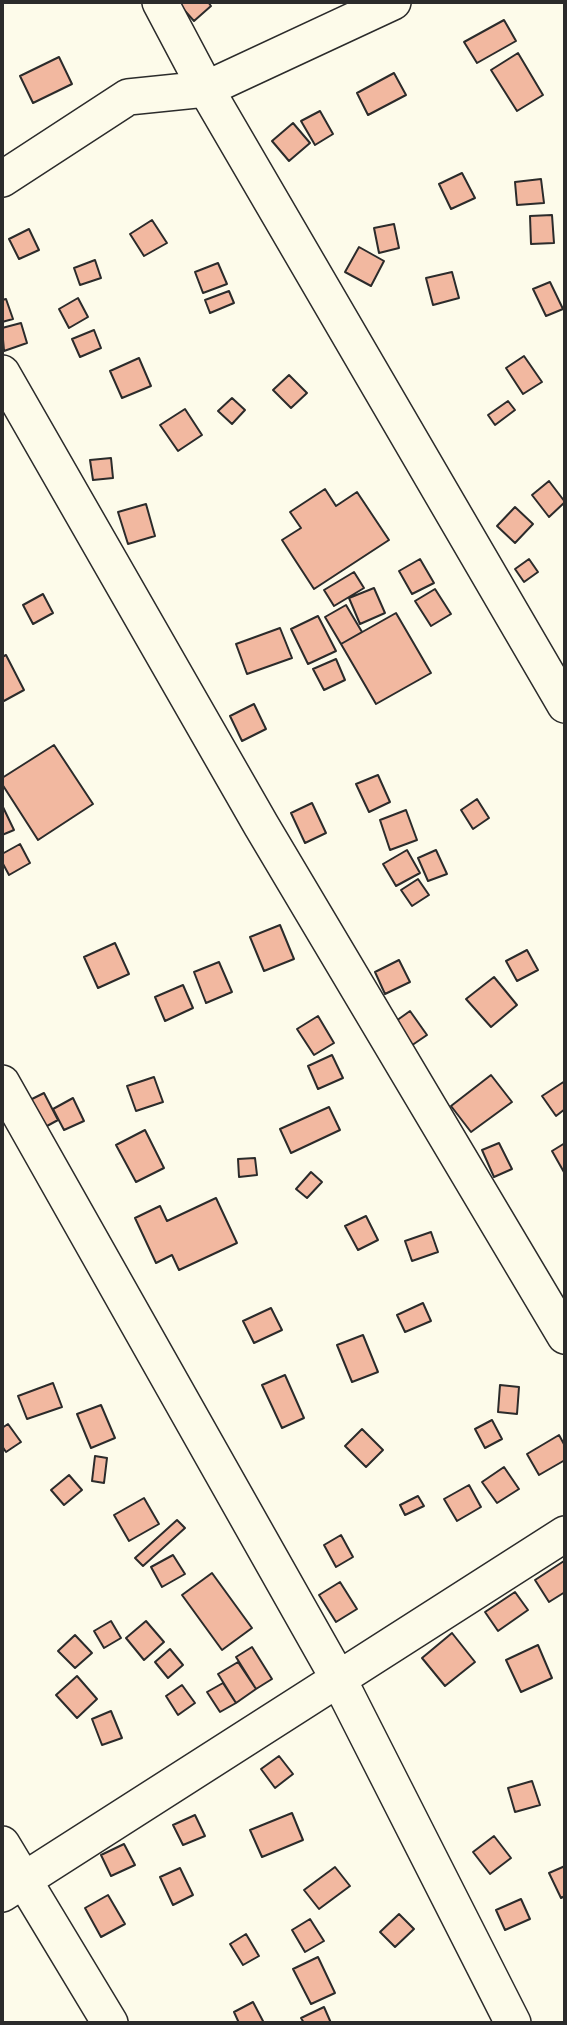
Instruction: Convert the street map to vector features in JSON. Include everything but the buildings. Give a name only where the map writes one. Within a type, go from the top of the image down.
[{"type":"street","points":[[160,2],[206,89],[565,705]]},
{"type":"street","points":[[2,179],[128,97],[206,89],[393,2]]},
{"type":"street","points":[[2,373],[261,825],[565,1336]]},
{"type":"street","points":[[2,1083],[338,1678],[513,2023]]},
{"type":"street","points":[[13,1887],[565,1534]]},
{"type":"street","points":[[2,1844],[13,1887],[110,2023]]}]
